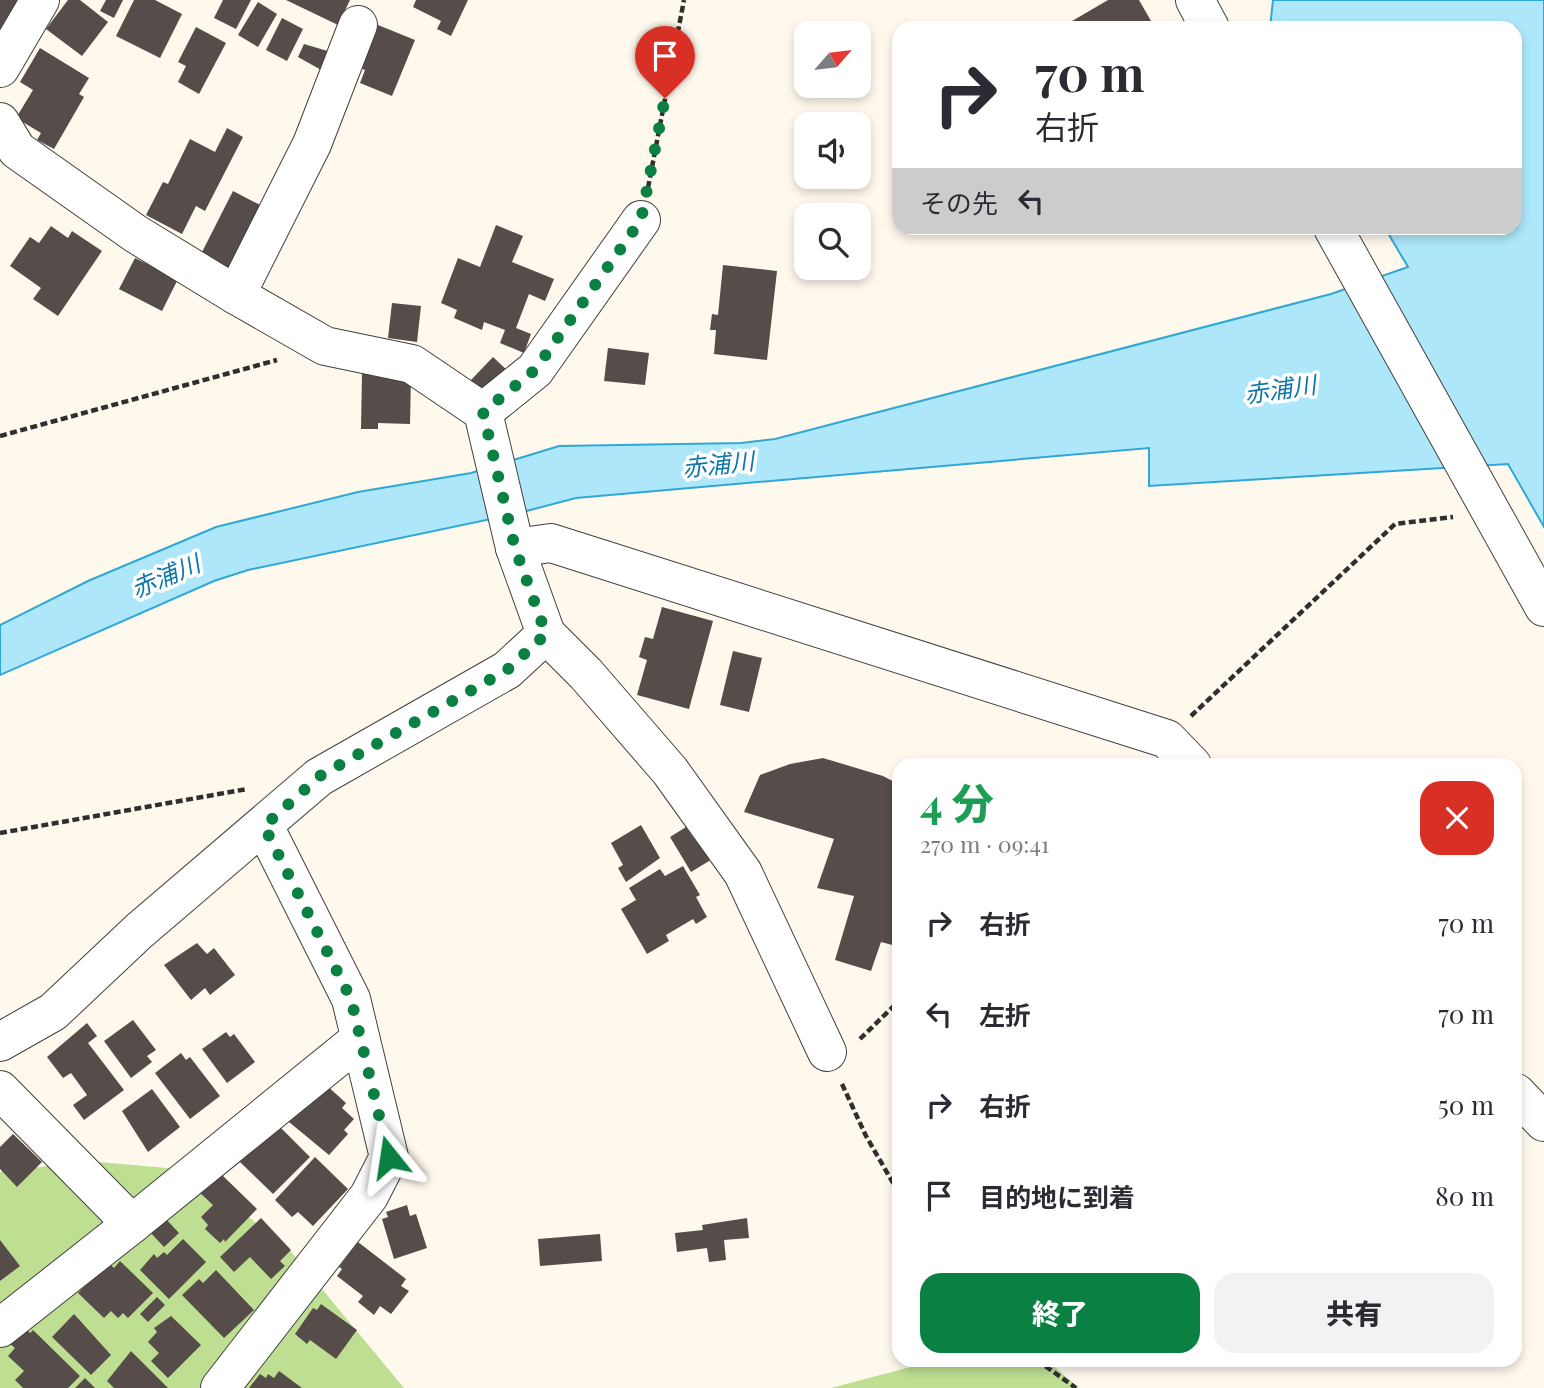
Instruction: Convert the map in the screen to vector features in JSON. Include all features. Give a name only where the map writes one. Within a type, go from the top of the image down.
[{"type":"street","points":[[0,68],[40,0]]},
{"type":"street","points":[[1195,0],[1206,21]]},
{"type":"street","points":[[236,295],[312,144],[358,25]]},
{"type":"street","points":[[0,122],[18,150],[136,234],[236,295],[325,346],[412,364],[483,412],[495,453],[515,548],[546,634],[586,674],[670,771],[743,873],[827,1052]]},
{"type":"street","points":[[483,412],[535,370],[641,220]]},
{"type":"street","points":[[1341,240],[1544,607]]},
{"type":"street","points":[[515,548],[551,543],[1179,752]]},
{"type":"street","points":[[0,1042],[53,1012],[139,931],[320,776],[507,670],[546,634]]},
{"type":"street","points":[[220,1388],[369,1196],[389,1157],[351,999],[264,826]]},
{"type":"street","points":[[0,1328],[360,1039]]},
{"type":"street","points":[[0,1090],[132,1224]]},
{"type":"street","points":[[1522,1099],[1544,1122]]},
{"type":"path","points":[[641,220],[684,0]]},
{"type":"path","points":[[0,436],[325,346]]},
{"type":"path","points":[[1179,752],[1395,524],[1484,499]]},
{"type":"path","points":[[0,833],[253,788]]},
{"type":"path","points":[[892,1008],[852,1047],[827,1052],[866,1136],[892,1181]]},
{"type":"path","points":[[1047,1367],[1076,1388]]},
{"type":"green space","points":[[88,1161],[189,1170],[288,1248],[404,1388],[0,1388],[0,1172]]},
{"type":"green space","points":[[910,1367],[1055,1367],[1079,1388],[831,1388]]},
{"type":"water","name":"赤浦川","points":[[1273,0],[1544,0],[1544,527],[1508,464],[1149,486],[1149,448],[576,498],[515,514],[248,570],[214,581],[0,675],[0,625],[88,581],[216,527],[358,492],[471,473],[559,446],[741,443],[775,439],[1331,294],[1408,267],[1389,235],[1522,235],[1522,21],[1271,21]]},
{"type":"building","points":[[0,0],[19,0],[0,30]]},
{"type":"building","points":[[68,0],[80,0],[108,22],[82,56],[46,29]]},
{"type":"building","points":[[106,0],[123,0],[114,18],[100,11]]},
{"type":"building","points":[[134,0],[155,0],[182,14],[160,58],[116,36]]},
{"type":"building","points":[[223,0],[251,0],[236,29],[214,18]]},
{"type":"building","points":[[286,0],[350,0],[338,25]]},
{"type":"building","points":[[416,0],[468,0],[451,36],[437,29],[441,21],[413,7]]},
{"type":"building","points":[[1108,0],[1139,0],[1151,21],[1072,21]]},
{"type":"building","points":[[258,2],[277,14],[258,47],[238,35]]},
{"type":"building","points":[[282,18],[303,29],[287,61],[266,50]]},
{"type":"building","points":[[378,25],[415,40],[392,96],[360,83],[365,70],[360,68]]},
{"type":"building","points":[[196,27],[226,43],[199,94],[178,82],[186,66],[178,62]]},
{"type":"building","points":[[304,44],[331,52],[323,71],[298,57]]},
{"type":"building","points":[[40,48],[89,78],[79,94],[84,97],[54,149],[37,140],[41,133],[16,118],[33,90],[20,82]]},
{"type":"building","points":[[227,128],[243,137],[205,211],[196,206],[182,234],[146,215],[163,182],[168,184],[190,139],[215,152]]},
{"type":"building","points":[[233,191],[262,206],[229,271],[200,256]]},
{"type":"building","points":[[496,225],[523,236],[512,262],[554,279],[545,301],[529,294],[516,328],[531,334],[524,353],[500,343],[505,330],[484,322],[482,330],[454,318],[457,310],[441,303],[458,258],[480,267]]},
{"type":"building","points":[[51,226],[68,238],[72,231],[102,251],[58,316],[33,299],[41,288],[10,266],[30,237],[39,243]]},
{"type":"building","points":[[135,258],[178,279],[162,311],[119,289]]},
{"type":"building","points":[[723,265],[777,271],[767,360],[714,354],[716,330],[710,330],[712,314],[718,315]]},
{"type":"building","points":[[392,303],[421,306],[417,342],[388,338]]},
{"type":"building","points":[[608,348],[649,353],[645,385],[604,381]]},
{"type":"building","points":[[493,357],[510,373],[488,396],[471,380]]},
{"type":"building","points":[[362,373],[411,375],[410,424],[378,423],[378,429],[361,429]]},
{"type":"building","points":[[662,607],[713,621],[689,709],[637,695],[647,660],[639,657],[645,637],[653,639]]},
{"type":"building","points":[[733,651],[762,658],[749,712],[720,705]]},
{"type":"building","points":[[823,758],[892,781],[892,945],[881,942],[871,971],[835,960],[854,896],[817,888],[834,839],[744,812],[760,775],[790,764]]},
{"type":"building","points":[[641,825],[660,858],[626,882],[618,868],[623,865],[611,843]]},
{"type":"building","points":[[686,827],[694,839],[700,835],[714,858],[691,872],[670,837]]},
{"type":"building","points":[[683,866],[700,895],[696,897],[707,917],[696,924],[693,919],[666,935],[669,941],[647,954],[621,909],[636,900],[629,888],[660,869],[665,876]]},
{"type":"building","points":[[197,943],[207,954],[214,948],[235,975],[210,995],[205,988],[191,1000],[164,965]]},
{"type":"building","points":[[133,1020],[156,1050],[147,1056],[152,1062],[131,1078],[104,1041]]},
{"type":"building","points":[[87,1023],[97,1036],[88,1043],[124,1090],[84,1120],[73,1105],[87,1095],[71,1073],[63,1078],[47,1057]]},
{"type":"building","points":[[226,1032],[230,1037],[234,1034],[255,1062],[227,1083],[202,1049]]},
{"type":"building","points":[[181,1053],[186,1060],[190,1057],[220,1096],[190,1119],[155,1073]]},
{"type":"building","points":[[325,1084],[346,1103],[342,1108],[354,1119],[344,1130],[348,1134],[329,1155],[289,1122]]},
{"type":"building","points":[[152,1089],[180,1127],[148,1152],[122,1111]]},
{"type":"building","points":[[280,1127],[310,1157],[273,1194],[240,1162]]},
{"type":"building","points":[[13,1134],[42,1162],[17,1187],[0,1169],[0,1147]]},
{"type":"building","points":[[315,1157],[348,1189],[313,1226],[298,1212],[292,1217],[275,1200]]},
{"type":"building","points":[[221,1174],[257,1209],[225,1242],[224,1239],[220,1243],[205,1229],[208,1225],[201,1217],[213,1205],[197,1190]]},
{"type":"building","points":[[407,1205],[410,1216],[416,1214],[427,1248],[394,1259],[382,1219],[388,1217],[386,1212]]},
{"type":"building","points":[[164,1217],[179,1233],[164,1247],[149,1231]]},
{"type":"building","points":[[261,1218],[291,1250],[280,1261],[285,1266],[271,1279],[250,1257],[234,1272],[220,1257]]},
{"type":"building","points":[[747,1218],[749,1238],[724,1240],[726,1260],[709,1262],[707,1248],[677,1252],[675,1233],[703,1230],[702,1225]]},
{"type":"building","points":[[600,1234],[602,1261],[540,1266],[538,1239]]},
{"type":"building","points":[[183,1239],[206,1262],[169,1299],[140,1270],[154,1254],[157,1258],[164,1252],[167,1255]]},
{"type":"building","points":[[0,1240],[20,1266],[0,1281]]},
{"type":"building","points":[[358,1242],[406,1279],[401,1286],[409,1291],[391,1314],[380,1306],[374,1315],[358,1302],[363,1296],[337,1276],[342,1269],[339,1267]]},
{"type":"building","points":[[120,1261],[153,1293],[128,1318],[123,1313],[118,1318],[111,1311],[104,1318],[78,1293],[108,1262],[114,1268]]},
{"type":"building","points":[[216,1270],[254,1310],[224,1338],[182,1295],[199,1279],[203,1283]]},
{"type":"building","points":[[157,1297],[165,1305],[148,1322],[140,1314]]},
{"type":"building","points":[[321,1304],[357,1330],[336,1359],[310,1340],[307,1344],[295,1334],[313,1308],[317,1310]]},
{"type":"building","points":[[74,1314],[111,1355],[91,1375],[52,1337]]},
{"type":"building","points":[[171,1316],[201,1345],[168,1378],[151,1361],[159,1353],[148,1342],[157,1332],[154,1328]]},
{"type":"building","points":[[24,1327],[30,1333],[33,1330],[80,1376],[68,1388],[23,1388],[15,1380],[24,1371],[8,1356],[15,1348],[9,1343]]},
{"type":"building","points":[[131,1351],[168,1388],[114,1388],[107,1381]]},
{"type":"building","points":[[279,1371],[302,1388],[249,1388],[260,1374],[266,1378],[268,1374],[274,1378]]},
{"type":"building","points":[[85,1378],[95,1388],[75,1388]]},
{"type":"route","points":[[389,1157],[370,1089],[351,999],[264,826],[320,776],[507,670],[546,634],[515,548],[495,453],[483,412],[535,370],[641,220],[665,98]]}]
